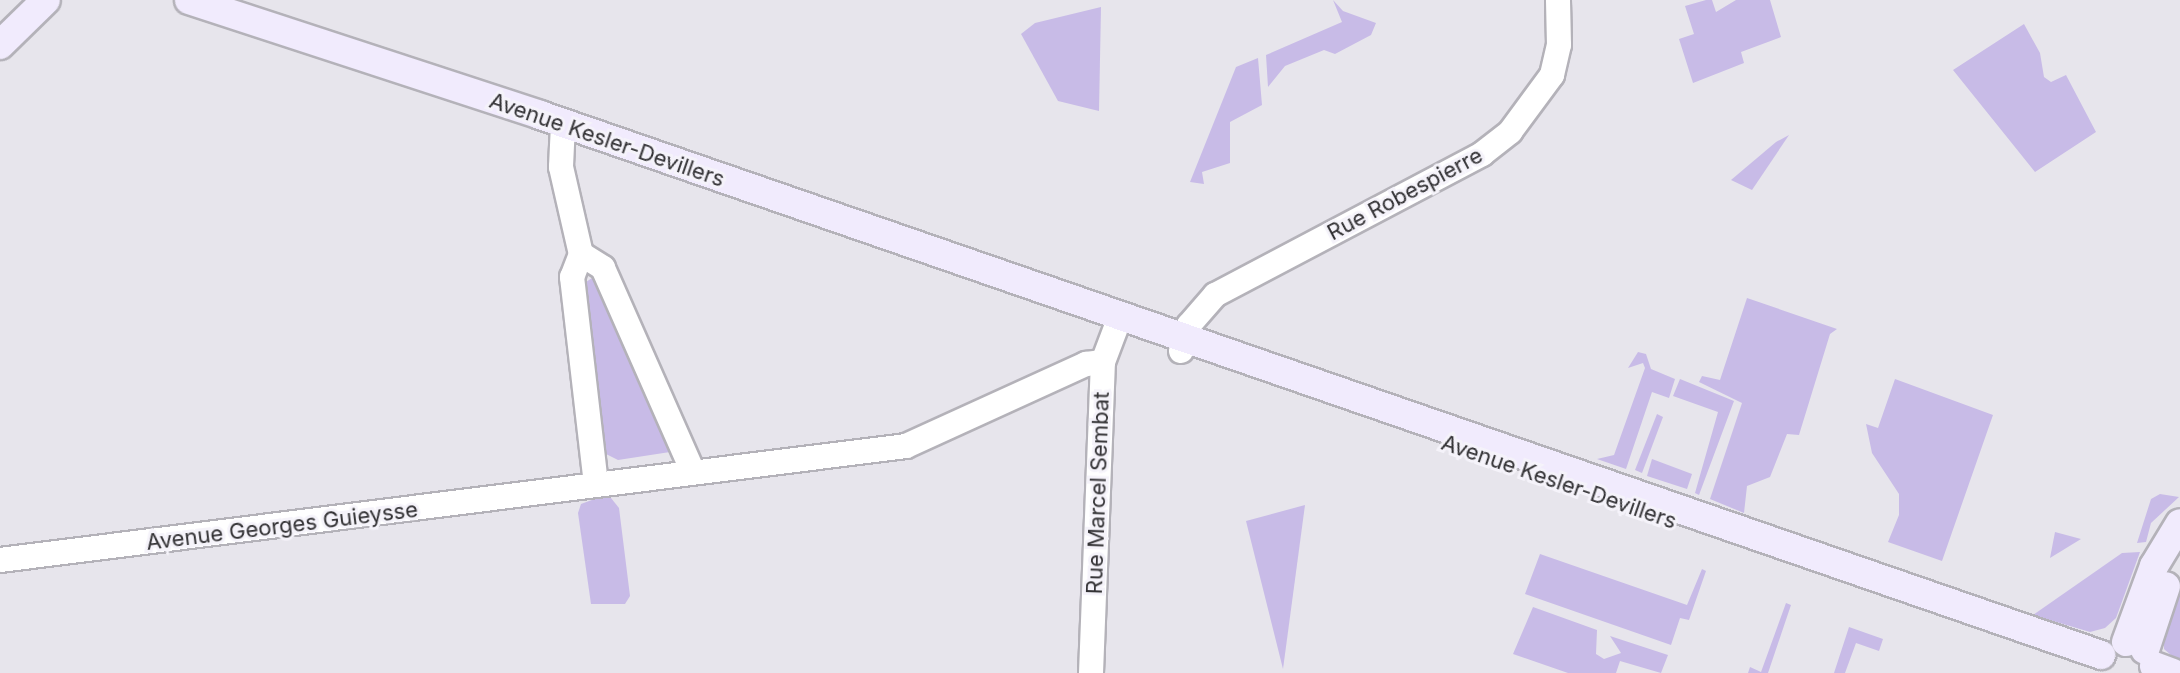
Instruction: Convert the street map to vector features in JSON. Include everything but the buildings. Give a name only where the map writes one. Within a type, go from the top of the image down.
[{"type":"main road","points":[[0,45],[46,0]]},
{"type":"main road","name":"Avenue Kesler-Devillers","points":[[189,0],[563,124],[1183,345],[2098,664]]},
{"type":"main road","points":[[2151,661],[2154,566],[2180,523]]},
{"type":"main road","points":[[2151,661],[2180,547]]},
{"type":"main road","points":[[2098,664],[2151,661]]},
{"type":"street","name":"Rue Robespierre","points":[[1183,345],[1189,325],[1215,295],[1482,154],[1510,132],[1552,75],[1559,45],[1558,0]]},
{"type":"street","points":[[563,124],[561,167],[581,254],[572,277],[596,484]]},
{"type":"street","points":[[581,254],[603,268],[692,470]]},
{"type":"street","name":"Rue Marcel Sembat","points":[[1091,673],[1103,362],[1117,321]]},
{"type":"street","name":"Avenue Georges Guieysse","points":[[0,560],[564,491],[628,478],[906,446],[1086,364],[1103,362]]},
{"type":"street","points":[[1049,382],[1080,388],[1102,410]]},
{"type":"shaded area","points":[[1333,0],[1343,11],[1376,23],[1371,35],[1335,54],[1324,50],[1285,66],[1268,87],[1266,55],[1342,22]]},
{"type":"shaded area","points":[[1712,0],[1716,12],[1736,0],[1770,0],[1781,37],[1741,52],[1744,63],[1693,83],[1679,39],[1694,34],[1685,6]]},
{"type":"shaded area","points":[[1101,7],[1099,111],[1058,101],[1021,34],[1035,23]]},
{"type":"shaded area","points":[[2024,24],[2040,53],[2044,77],[2051,82],[2066,75],[2096,132],[2035,172],[1953,70]]},
{"type":"shaded area","points":[[1258,58],[1262,105],[1230,122],[1230,163],[1202,172],[1204,184],[1190,182],[1236,67]]},
{"type":"shaded area","points":[[1789,135],[1752,190],[1731,180],[1776,142]]},
{"type":"shaded area","points":[[592,278],[601,280],[670,452],[618,460],[606,454],[586,282]]},
{"type":"shaded area","points":[[1747,298],[1837,329],[1830,334],[1799,435],[1787,434],[1770,477],[1747,486],[1744,513],[1710,499],[1742,403],[1699,382],[1702,376],[1720,380]]},
{"type":"shaded area","points":[[1638,352],[1646,354],[1651,369],[1675,379],[1669,398],[1652,392],[1626,469],[1597,459],[1614,455],[1645,368],[1643,363],[1628,368]]},
{"type":"shaded area","points":[[1680,379],[1734,401],[1699,495],[1695,493],[1718,412],[1673,396]]},
{"type":"shaded area","points":[[1895,379],[1993,415],[1942,561],[1888,542],[1899,515],[1899,494],[1872,453],[1866,424],[1878,428]]},
{"type":"shaded area","points":[[1657,414],[1663,417],[1642,473],[1635,470]]},
{"type":"shaded area","points":[[1652,459],[1692,474],[1687,489],[1647,476]]},
{"type":"shaded area","points":[[2160,494],[2179,497],[2151,523],[2146,542],[2137,543],[2151,499]]},
{"type":"shaded area","points":[[600,497],[611,498],[619,508],[630,596],[625,604],[591,604],[578,513],[581,504]]},
{"type":"shaded area","points":[[1305,505],[1283,669],[1246,521]]},
{"type":"shaded area","points":[[2055,532],[2081,539],[2050,558]]},
{"type":"shaded area","points":[[2140,552],[2116,618],[2105,628],[2090,632],[2033,615],[2122,553]]},
{"type":"shaded area","points":[[1540,554],[1687,605],[1702,569],[1706,571],[1689,620],[1680,618],[1671,645],[1525,594]]},
{"type":"shaded area","points":[[2180,591],[2180,663],[2164,649],[2164,633]]},
{"type":"shaded area","points":[[1786,603],[1791,605],[1768,673],[1748,673],[1750,667],[1761,672]]},
{"type":"shaded area","points":[[1533,607],[1597,630],[1596,654],[1604,659],[1621,653],[1610,636],[1668,655],[1661,673],[1620,661],[1616,673],[1568,673],[1513,654]]},
{"type":"shaded area","points":[[1849,627],[1883,639],[1879,651],[1856,643],[1845,673],[1834,673]]}]
